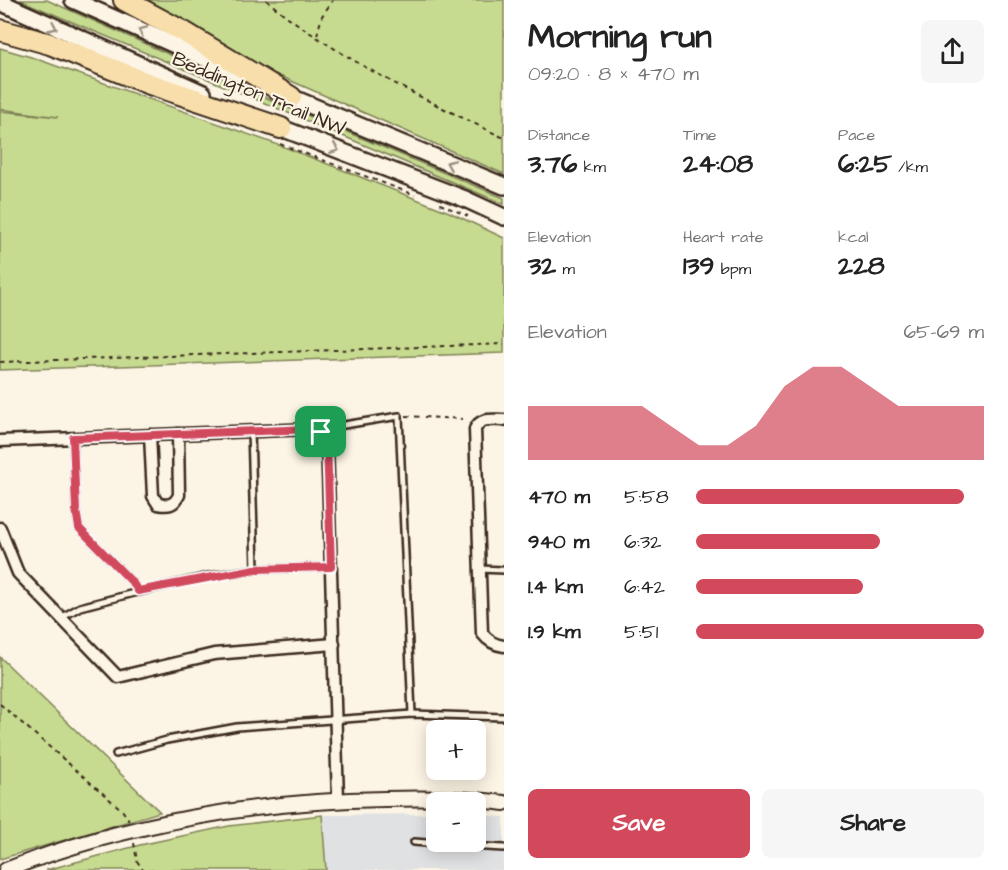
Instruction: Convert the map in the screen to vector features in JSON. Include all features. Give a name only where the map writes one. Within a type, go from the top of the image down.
[{"type":"highway","points":[[124,0],[183,32],[291,97]]},
{"type":"highway","points":[[0,30],[50,44],[147,82],[281,128]]},
{"type":"main road","name":"Beddington Trail NW","points":[[73,0],[291,97],[504,186]]},
{"type":"main road","name":"Beddington Trail NW","points":[[0,2],[281,128],[465,199],[504,217]]},
{"type":"street","points":[[504,420],[483,420],[475,429],[482,633],[496,645],[504,646]]},
{"type":"street","points":[[0,441],[251,430],[311,429],[321,432],[327,441],[338,800]]},
{"type":"street","points":[[150,435],[153,496],[158,504],[168,506],[176,502],[179,495],[178,434]]},
{"type":"street","points":[[0,528],[18,573],[118,677],[214,654],[334,644]]},
{"type":"street","points":[[6,870],[79,844],[152,827],[243,810],[338,800],[426,801]]},
{"type":"street","points":[[486,802],[504,802]]},
{"type":"lane","points":[[321,432],[344,425],[399,416],[412,714]]},
{"type":"lane","points":[[251,430],[255,569]]},
{"type":"lane","points":[[73,438],[79,528],[133,583],[138,591]]},
{"type":"lane","points":[[61,618],[80,608],[138,591],[255,569],[331,567]]},
{"type":"lane","points":[[479,568],[504,570]]},
{"type":"lane","points":[[116,754],[167,740],[237,727],[412,714],[504,717]]},
{"type":"lane","points":[[414,842],[426,842]]},
{"type":"lane","points":[[486,846],[504,848]]},
{"type":"path","points":[[266,0],[316,36],[407,90],[504,138]]},
{"type":"path","points":[[316,36],[322,16],[333,0]]},
{"type":"path","points":[[0,362],[504,344]]},
{"type":"path","points":[[399,416],[463,419]]},
{"type":"path","points":[[0,704],[122,810],[130,823]]},
{"type":"path","points":[[133,838],[135,855],[143,870]]},
{"type":"shaded area","points":[[426,814],[426,852],[486,852],[486,816],[504,817],[504,870],[326,870],[322,815]]},
{"type":"green space","points":[[20,0],[47,0],[276,102],[504,198],[504,204]]},
{"type":"green space","points":[[140,0],[504,0],[504,174],[273,73]]},
{"type":"green space","points":[[0,48],[287,148],[449,212],[504,238],[504,353],[0,370],[0,111],[58,117],[0,109]]},
{"type":"green space","points":[[0,657],[160,812],[0,859]]},
{"type":"green space","points":[[322,815],[326,870],[46,870],[140,845],[229,826]]},
{"type":"route","points":[[311,429],[321,432],[327,441],[331,567],[255,569],[138,591],[133,583],[79,528],[73,438],[251,430],[311,429]]}]
